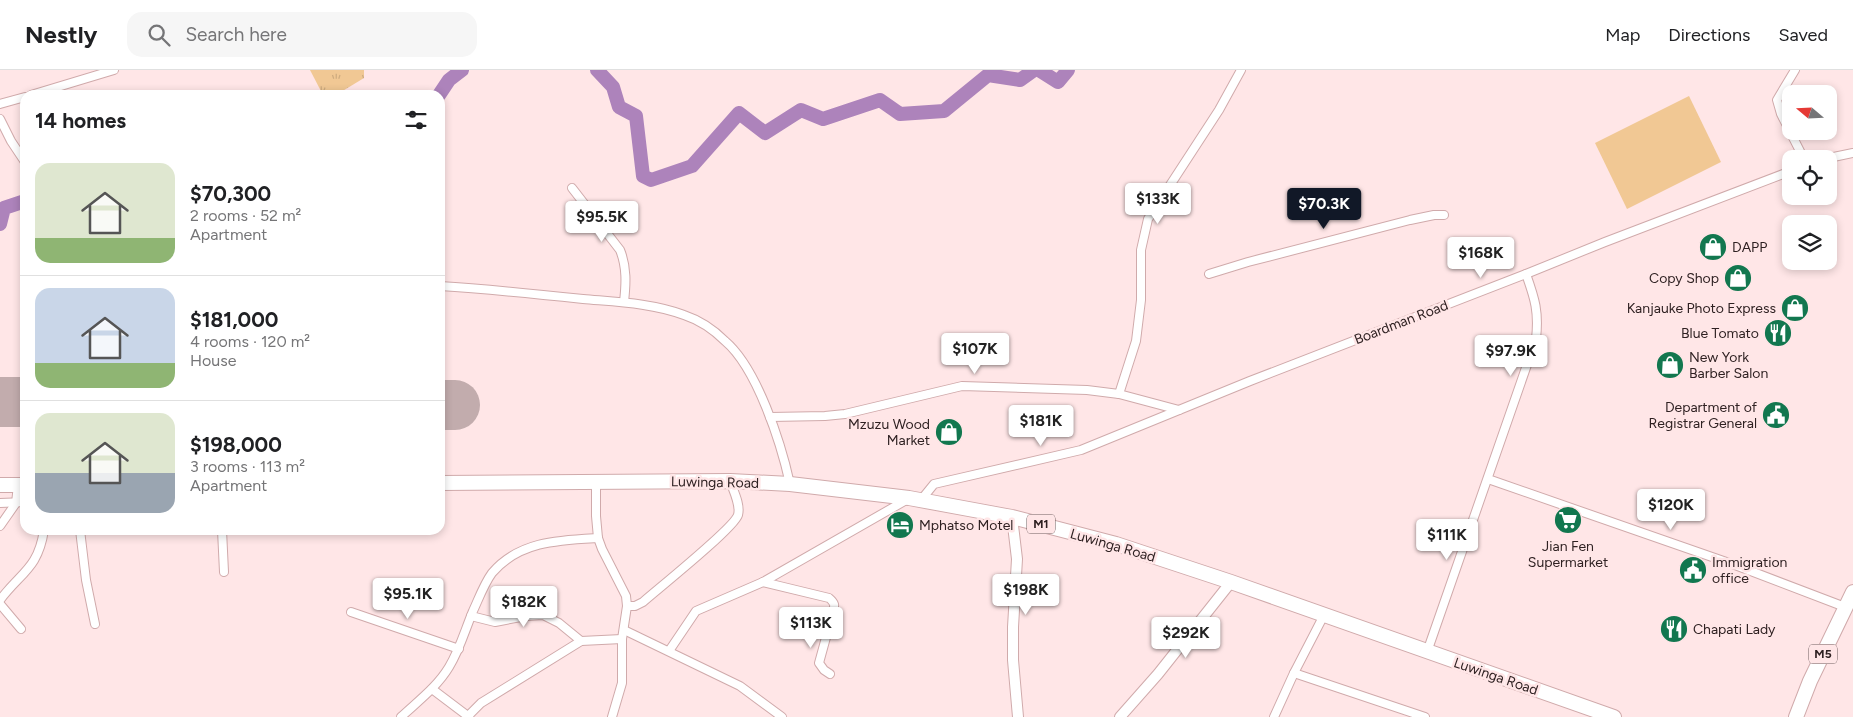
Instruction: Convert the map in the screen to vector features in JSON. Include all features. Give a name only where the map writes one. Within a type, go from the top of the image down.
[{"type":"highway","name":"Luwinga Road","points":[[445,483],[730,481],[790,484],[915,499],[1012,517],[1116,544],[1231,582],[1614,717]]},
{"type":"highway","points":[[0,485],[20,485]]},
{"type":"highway","name":"M5","points":[[1805,717],[1851,609],[1853,592]]},
{"type":"highway","name":"M5","points":[[1796,717],[1810,681],[1851,609]]},
{"type":"street","points":[[48,90],[114,70]]},
{"type":"street","points":[[1119,394],[1136,341],[1142,300],[1141,250],[1148,219],[1219,110],[1241,70]]},
{"type":"street","points":[[1795,70],[1777,100],[1781,114],[1799,150]]},
{"type":"street","points":[[0,104],[20,98]]},
{"type":"street","points":[[0,119],[20,154]]},
{"type":"street","points":[[1837,156],[1853,153]]},
{"type":"street","name":"Boardman Road","points":[[668,651],[696,611],[763,582],[915,499],[934,484],[1081,450],[1268,374],[1782,174]]},
{"type":"street","points":[[572,188],[620,250],[625,262],[626,286],[624,302]]},
{"type":"street","points":[[1209,274],[1410,220],[1444,215]]},
{"type":"street","points":[[1427,652],[1536,339],[1538,324],[1537,306],[1526,274]]},
{"type":"street","points":[[445,286],[624,302],[685,315],[710,328],[727,342],[744,362],[770,418],[785,462],[790,484]]},
{"type":"street","points":[[770,418],[845,414],[962,386],[1087,390],[1119,394],[1179,410]]},
{"type":"street","points":[[1488,479],[1735,565],[1851,609]]},
{"type":"street","points":[[596,481],[598,538],[626,596],[627,606],[622,638],[622,683],[612,717]]},
{"type":"street","points":[[627,606],[635,606],[643,602],[735,520],[739,513],[730,481]]},
{"type":"street","points":[[0,526],[16,503],[20,489]]},
{"type":"street","points":[[0,503],[20,503]]},
{"type":"street","points":[[1012,517],[1017,559],[1013,660],[1018,717]]},
{"type":"street","points":[[0,600],[31,566],[39,551],[43,535]]},
{"type":"street","points":[[81,535],[86,580],[95,624]]},
{"type":"street","points":[[222,535],[224,572]]},
{"type":"street","points":[[401,717],[432,689],[448,668],[459,649],[480,595],[492,574],[513,555],[528,547],[551,542],[598,538]]},
{"type":"street","points":[[763,582],[829,598],[834,601],[833,612],[819,663],[830,674]]},
{"type":"street","points":[[1120,717],[1158,674],[1231,582]]},
{"type":"street","points":[[0,604],[21,629]]},
{"type":"street","points":[[351,612],[459,649]]},
{"type":"street","points":[[471,616],[495,622],[543,615],[559,623],[581,641]]},
{"type":"street","points":[[1274,717],[1324,615]]},
{"type":"street","points":[[624,630],[740,686],[782,717]]},
{"type":"street","points":[[432,689],[469,717],[481,703],[581,641],[622,638]]},
{"type":"street","points":[[1294,673],[1425,717]]},
{"type":"green space","points":[[310,70],[364,70],[364,78],[344,90],[320,90]]},
{"type":"green space","points":[[1689,96],[1721,162],[1627,209],[1595,143]]},
{"type":"waterway","points":[[442,90],[449,80],[462,70]]},
{"type":"waterway","points":[[597,70],[613,87],[619,107],[636,116],[643,176],[651,180],[692,166],[739,113],[765,133],[801,110],[823,119],[880,100],[900,114],[944,111],[988,75],[1020,80],[1034,70]]},
{"type":"waterway","points":[[1039,70],[1058,82],[1068,70]]},
{"type":"waterway","points":[[0,224],[4,208],[20,203]]},
{"type":"runway","points":[[0,402],[20,402]]},
{"type":"runway","points":[[445,405],[455,405]]},
{"type":"place","name":"DAPP","points":[[1713,247]]},
{"type":"place","name":"Copy Shop","points":[[1738,278]]},
{"type":"place","name":"Kanjauke Photo Express","points":[[1795,308]]},
{"type":"place","name":"Blue Tomato","points":[[1778,333]]},
{"type":"place","name":"New York Barber Salon","points":[[1670,365]]},
{"type":"place","name":"Department of Registrar General","points":[[1776,415]]},
{"type":"place","name":"Mzuzu Wood Market","points":[[949,432]]},
{"type":"place","name":"Jian Fen Supermarket","points":[[1568,520]]},
{"type":"place","name":"Mphatso Motel","points":[[900,525]]},
{"type":"place","name":"Immigration office","points":[[1693,570]]},
{"type":"place","name":"Chapati Lady","points":[[1674,629]]}]
